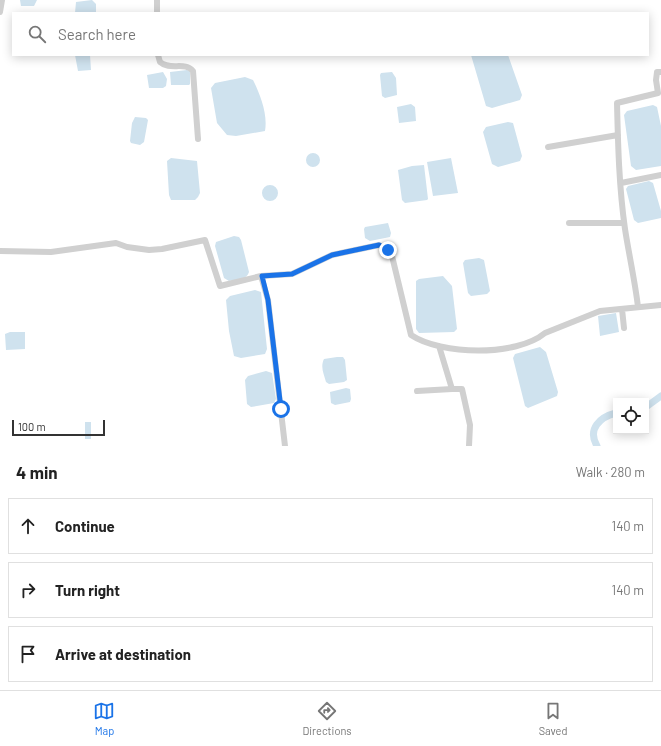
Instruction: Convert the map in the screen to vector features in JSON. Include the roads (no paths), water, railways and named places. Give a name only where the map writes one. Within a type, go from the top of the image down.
[{"type":"street","points":[[0,12],[2,0]]},
{"type":"street","points":[[157,0],[157,12]]},
{"type":"street","points":[[158,56],[160,62],[165,65],[186,66],[193,71],[198,139]]},
{"type":"street","points":[[638,307],[636,282],[624,222],[617,103],[658,93],[656,80],[658,72],[661,72]]},
{"type":"street","points":[[548,146],[618,135]]},
{"type":"street","points":[[621,183],[661,175]]},
{"type":"street","points":[[569,223],[624,222]]},
{"type":"street","points":[[0,251],[51,252],[116,243],[126,247],[149,250],[162,249],[205,240],[220,286],[262,276],[292,274],[332,255],[379,245],[388,250],[392,256],[411,335],[418,340],[439,346],[476,350],[505,349],[537,339],[545,333],[600,311],[661,305]]},
{"type":"street","points":[[262,276],[268,300],[285,446]]},
{"type":"street","points":[[622,309],[624,328]]},
{"type":"street","points":[[439,346],[452,388]]},
{"type":"street","points":[[417,391],[452,388],[462,389],[470,425],[469,446]]},
{"type":"water","points":[[20,0],[37,0],[34,6],[21,6]]},
{"type":"water","points":[[92,0],[96,4],[96,12],[75,12],[76,2]]},
{"type":"water","points":[[75,56],[90,56],[91,70],[78,71]]},
{"type":"water","points":[[471,56],[508,56],[522,95],[520,100],[492,108],[486,106]]},
{"type":"water","points":[[190,71],[189,85],[171,85],[170,72]]},
{"type":"water","points":[[163,72],[167,79],[166,86],[163,88],[149,88],[147,75]]},
{"type":"water","points":[[392,72],[396,78],[397,95],[385,98],[382,96],[380,75],[381,73]]},
{"type":"water","points":[[245,77],[253,80],[261,98],[266,125],[265,131],[236,136],[227,135],[217,123],[211,88],[215,83]]},
{"type":"water","points":[[411,104],[415,107],[416,121],[399,123],[397,107]]},
{"type":"water","points":[[653,105],[657,107],[661,126],[661,166],[636,170],[631,166],[624,115],[627,111]]},
{"type":"water","points":[[135,117],[146,118],[148,120],[144,142],[140,145],[131,143],[130,141],[132,123]]},
{"type":"water","points":[[508,122],[513,123],[522,156],[520,161],[498,167],[492,164],[483,132],[486,127]]},
{"type":"water","points":[[310,153],[316,153],[320,157],[320,163],[316,167],[310,167],[306,163],[306,157]]},
{"type":"water","points":[[171,158],[197,161],[200,193],[195,200],[171,200],[169,195],[167,161]]},
{"type":"water","points":[[451,158],[458,193],[433,196],[427,162]]},
{"type":"water","points":[[424,165],[428,199],[405,203],[402,200],[398,170],[412,166]]},
{"type":"water","points":[[649,181],[653,183],[661,211],[661,218],[638,223],[634,220],[626,189],[628,186]]},
{"type":"water","points":[[267,185],[273,185],[278,190],[276,199],[273,201],[267,201],[262,196],[262,190]]},
{"type":"water","points":[[388,223],[391,233],[390,237],[370,241],[365,238],[365,227]]},
{"type":"water","points":[[234,236],[239,237],[241,240],[249,272],[244,278],[229,281],[224,278],[215,246],[216,242]]},
{"type":"water","points":[[479,258],[484,260],[490,291],[487,294],[471,296],[468,293],[463,263],[465,260]]},
{"type":"water","points":[[443,276],[452,286],[457,329],[454,332],[419,333],[416,329],[416,281],[419,279]]},
{"type":"water","points":[[255,290],[261,292],[267,349],[265,354],[241,358],[234,356],[229,331],[226,300],[230,296]]},
{"type":"water","points":[[616,313],[619,332],[600,336],[598,316]]},
{"type":"water","points":[[10,332],[25,332],[25,349],[6,350],[5,334]]},
{"type":"water","points":[[540,347],[546,352],[558,392],[557,396],[528,408],[525,406],[513,358],[515,354]]},
{"type":"water","points":[[343,357],[345,360],[347,380],[344,382],[329,384],[326,382],[323,373],[323,362],[324,359]]},
{"type":"water","points":[[266,371],[272,373],[276,399],[274,403],[251,407],[247,404],[245,380],[248,376]]},
{"type":"water","points":[[346,388],[350,389],[350,402],[335,405],[331,403],[330,392]]},
{"type":"water","points":[[85,422],[91,422],[91,439],[85,439]]},
{"type":"waterway","points":[[649,405],[661,396]]},
{"type":"waterway","points":[[597,446],[594,440],[594,429],[605,417],[613,414]]}]
